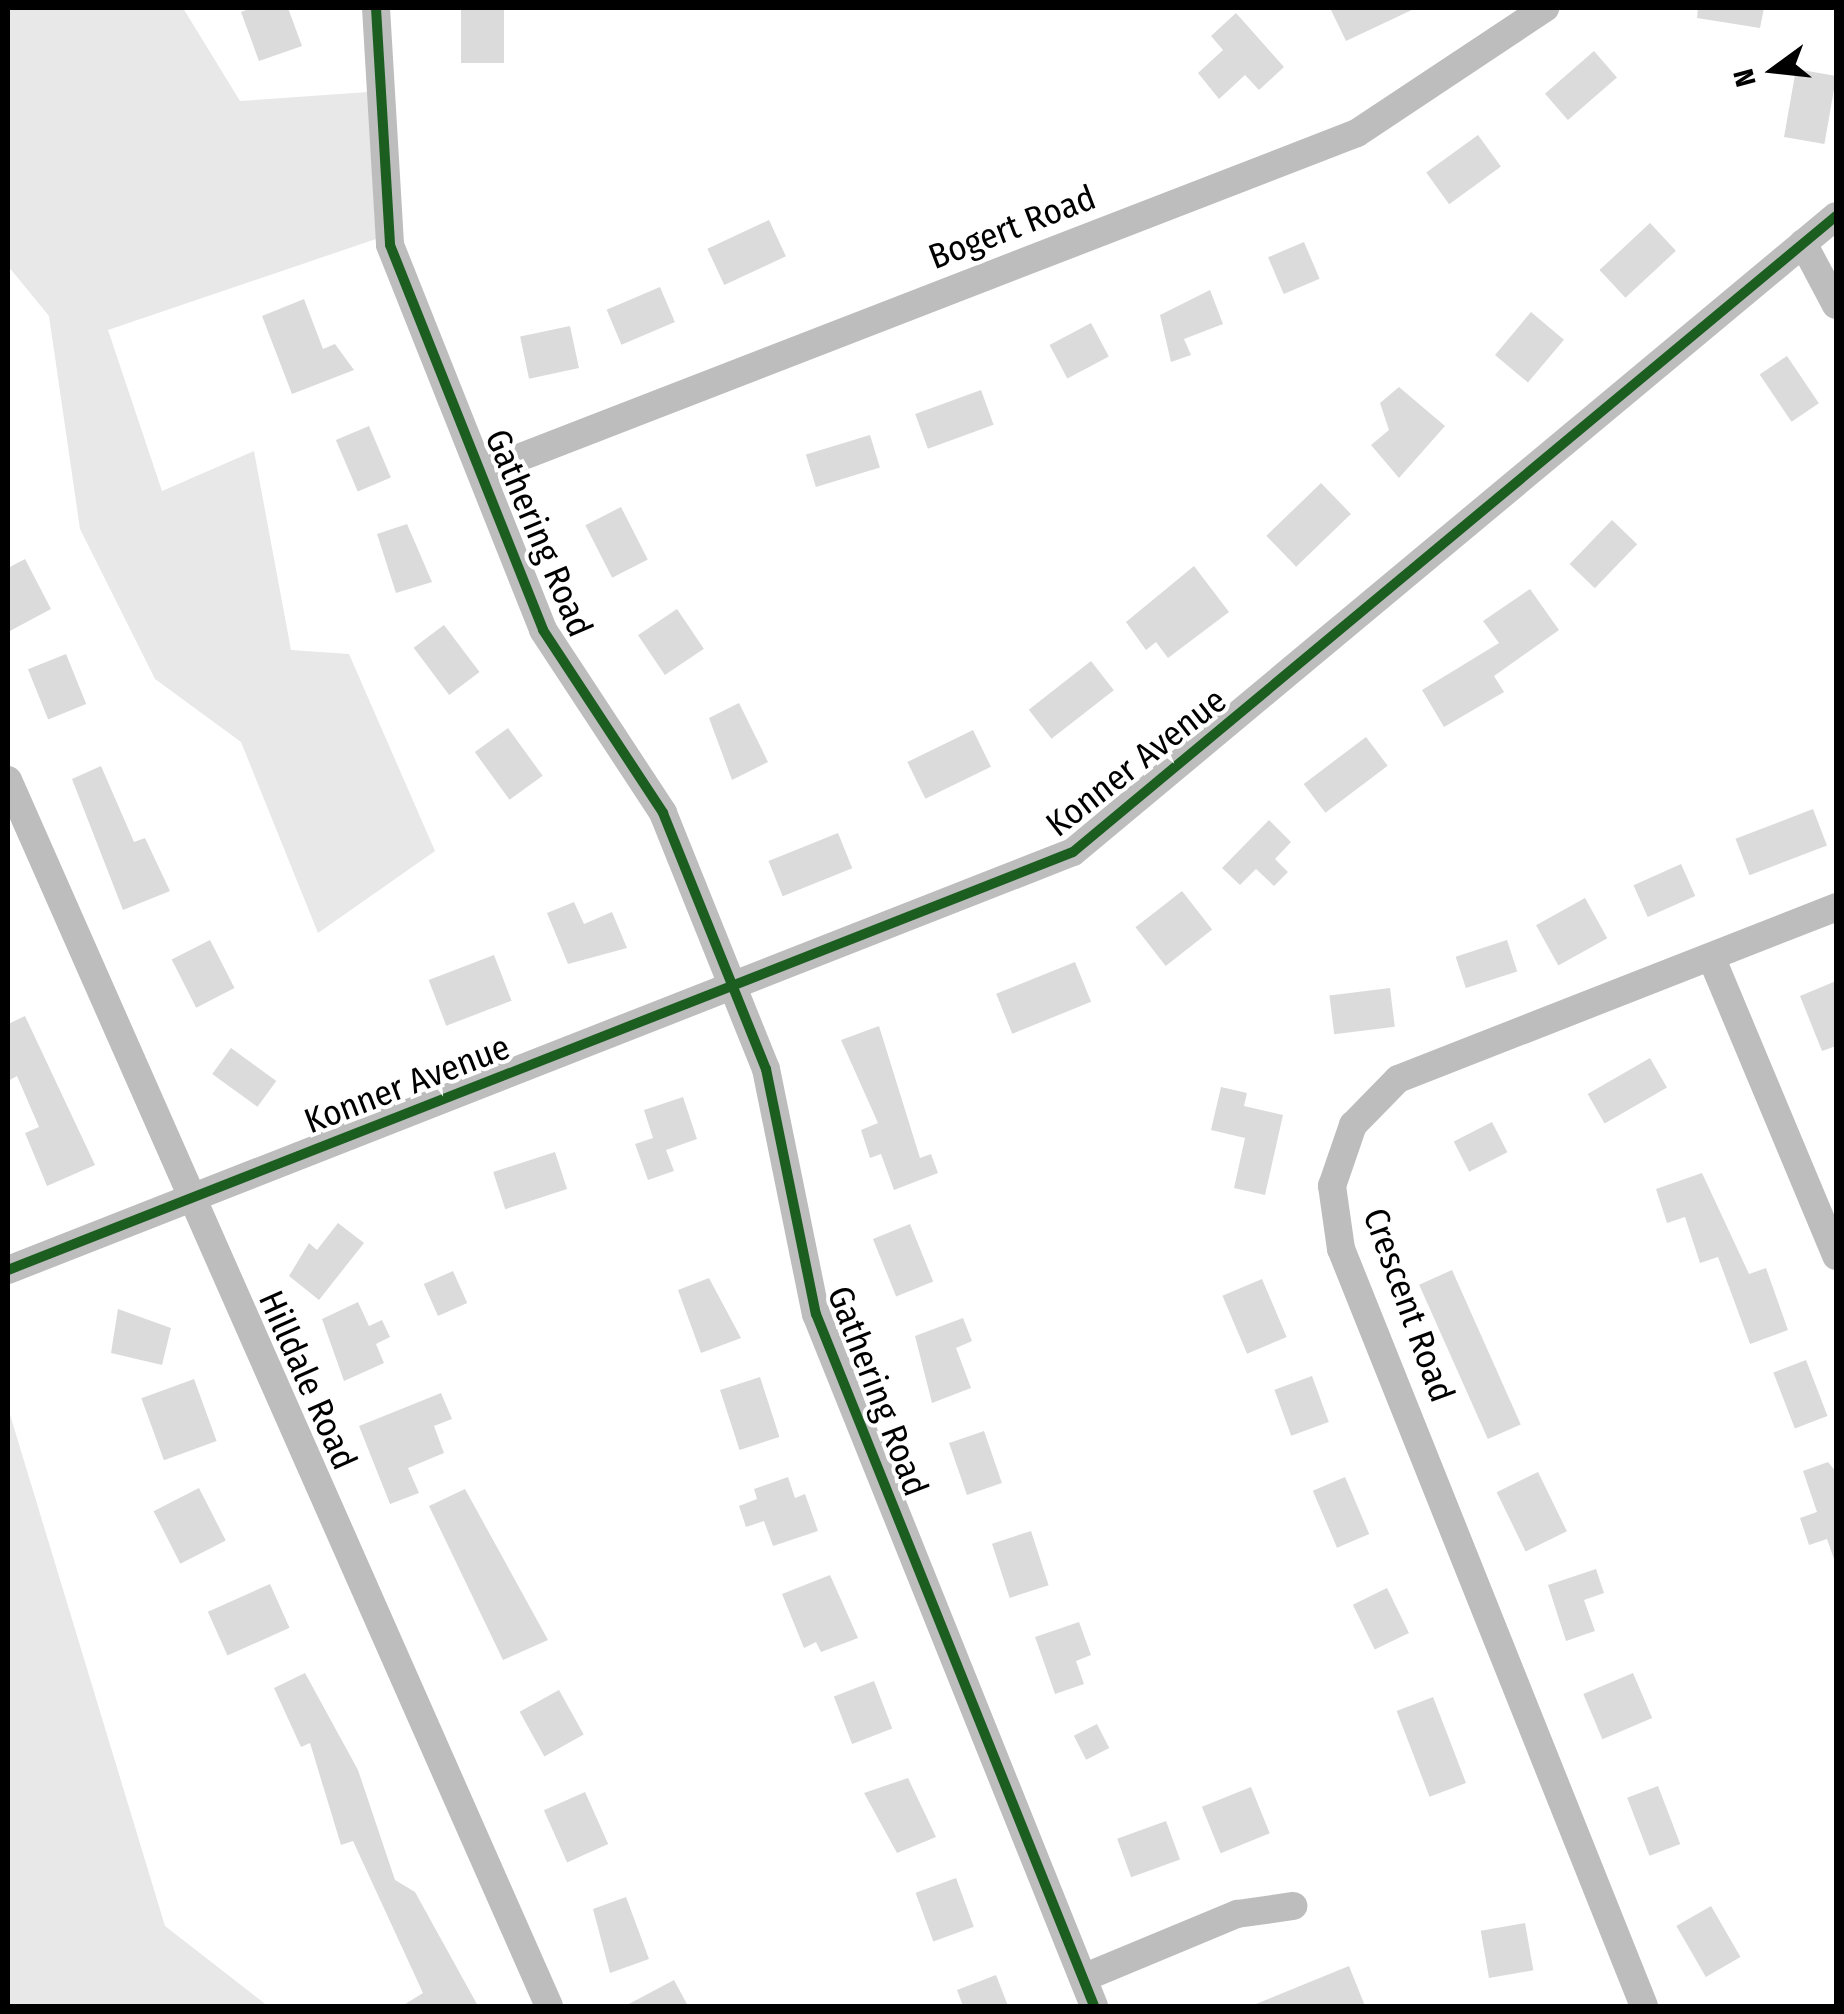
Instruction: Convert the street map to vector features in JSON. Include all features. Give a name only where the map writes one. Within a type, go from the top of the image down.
[{"type":"street","name":"Gathering Road","points":[[376,8],[387,231],[544,630],[662,813],[766,1069],[816,1314],[1094,2006]]},
{"type":"street","name":"Bogert Road","points":[[482,472],[1357,133],[1545,8]]},
{"type":"street","name":"Konner Avenue","points":[[8,1270],[732,990],[1073,852],[1836,216]]},
{"type":"street","points":[[1804,244],[1836,305]]},
{"type":"street","name":"Hilldale Road","points":[[8,780],[188,1200],[549,2006]]},
{"type":"street","name":"Crescent Road","points":[[1644,2006],[1342,1249],[1332,1186],[1353,1126],[1398,1080],[1712,960],[1836,908]]},
{"type":"street","points":[[1712,960],[1836,1256]]},
{"type":"street","points":[[1083,1978],[1237,1914],[1292,1906]]},
{"type":"shaded area","points":[[8,8],[183,8],[240,101],[368,92],[376,239],[108,330],[162,491],[254,451],[291,650],[349,654],[435,851],[318,933],[241,742],[155,679],[80,529],[49,316],[8,266]]},
{"type":"shaded area","points":[[8,1408],[165,1926],[268,2006],[8,2006]]},
{"type":"building","points":[[252,8],[288,8],[302,46],[259,61],[241,12]]},
{"type":"building","points":[[461,8],[504,8],[504,63],[461,63]]},
{"type":"building","points":[[1330,8],[1416,8],[1346,41]]},
{"type":"building","points":[[1698,8],[1764,8],[1760,28],[1697,18]]},
{"type":"building","points":[[1236,13],[1284,67],[1259,90],[1245,75],[1219,99],[1198,73],[1223,50],[1211,36]]},
{"type":"building","points":[[1594,51],[1617,77],[1568,120],[1545,94]]},
{"type":"building","points":[[1796,69],[1836,76],[1824,144],[1784,137]]},
{"type":"building","points":[[1478,135],[1501,167],[1449,204],[1426,173]]},
{"type":"building","points":[[769,220],[786,256],[724,285],[707,249]]},
{"type":"building","points":[[1650,223],[1676,251],[1625,298],[1600,270]]},
{"type":"building","points":[[1304,242],[1320,279],[1284,294],[1268,257]]},
{"type":"building","points":[[660,287],[675,322],[621,345],[607,310]]},
{"type":"building","points":[[1210,290],[1223,324],[1184,339],[1191,355],[1171,362],[1160,315]]},
{"type":"building","points":[[304,299],[323,349],[335,344],[354,370],[292,394],[262,316]]},
{"type":"building","points":[[1531,312],[1564,340],[1528,383],[1495,355]]},
{"type":"building","points":[[1091,323],[1109,357],[1067,379],[1050,345]]},
{"type":"building","points":[[570,326],[579,368],[529,379],[520,337]]},
{"type":"building","points":[[1787,356],[1819,403],[1792,422],[1760,374]]},
{"type":"building","points":[[1399,387],[1445,426],[1399,478],[1371,445],[1389,430],[1380,403]]},
{"type":"building","points":[[981,390],[994,425],[928,449],[915,414]]},
{"type":"building","points":[[369,426],[391,478],[358,492],[336,440]]},
{"type":"building","points":[[870,435],[880,468],[816,487],[806,455]]},
{"type":"building","points":[[1321,483],[1351,514],[1296,567],[1266,536]]},
{"type":"building","points":[[621,507],[648,560],[612,578],[585,525]]},
{"type":"building","points":[[1612,520],[1637,544],[1595,588],[1570,564]]},
{"type":"building","points":[[407,524],[432,582],[396,593],[377,534]]},
{"type":"building","points":[[25,559],[51,609],[8,632],[8,568]]},
{"type":"building","points":[[1194,566],[1229,612],[1168,658],[1156,642],[1146,650],[1126,622]]},
{"type":"building","points":[[1530,589],[1559,630],[1494,676],[1504,692],[1444,727],[1422,690],[1499,643],[1483,621]]},
{"type":"building","points":[[677,609],[704,649],[665,675],[638,635]]},
{"type":"building","points":[[444,625],[480,672],[449,695],[414,648]]},
{"type":"building","points":[[66,654],[86,704],[48,719],[28,669]]},
{"type":"building","points":[[1091,661],[1114,690],[1052,739],[1029,710]]},
{"type":"building","points":[[739,703],[768,762],[732,780],[709,718]]},
{"type":"building","points":[[508,728],[543,776],[510,800],[475,752]]},
{"type":"building","points":[[973,730],[991,767],[925,799],[907,762]]},
{"type":"building","points":[[1366,737],[1388,766],[1325,813],[1304,784]]},
{"type":"building","points":[[101,766],[134,842],[145,838],[170,891],[123,910],[72,779]]},
{"type":"building","points":[[1813,809],[1827,845],[1749,875],[1736,839]]},
{"type":"building","points":[[1269,820],[1291,842],[1275,859],[1288,872],[1274,886],[1256,869],[1240,885],[1222,868]]},
{"type":"building","points":[[838,833],[852,868],[783,896],[768,861]]},
{"type":"building","points":[[1681,864],[1695,896],[1648,917],[1633,885]]},
{"type":"building","points":[[1182,891],[1212,930],[1166,966],[1136,927]]},
{"type":"building","points":[[1585,898],[1607,938],[1558,965],[1536,925]]},
{"type":"building","points":[[574,902],[584,924],[612,912],[627,948],[568,964],[547,913]]},
{"type":"building","points":[[210,940],[235,988],[196,1008],[172,960]]},
{"type":"building","points":[[1507,940],[1517,971],[1466,988],[1456,957]]},
{"type":"building","points":[[494,955],[512,1001],[446,1026],[429,980]]},
{"type":"building","points":[[1075,962],[1091,1002],[1012,1034],[996,994]]},
{"type":"building","points":[[1836,981],[1836,1046],[1822,1051],[1800,996]]},
{"type":"building","points":[[1390,988],[1395,1027],[1334,1034],[1329,995]]},
{"type":"building","points":[[25,1016],[95,1165],[47,1186],[25,1133],[39,1127],[17,1076],[8,1081],[8,1024]]},
{"type":"building","points":[[879,1026],[920,1158],[931,1154],[938,1173],[894,1190],[881,1154],[870,1158],[861,1130],[878,1123],[841,1040]]},
{"type":"building","points":[[231,1048],[276,1081],[257,1107],[212,1074]]},
{"type":"building","points":[[1650,1058],[1667,1087],[1605,1123],[1588,1094]]},
{"type":"building","points":[[1221,1087],[1247,1093],[1244,1106],[1283,1115],[1265,1195],[1234,1188],[1245,1138],[1211,1130]]},
{"type":"building","points":[[683,1097],[697,1139],[666,1150],[674,1171],[648,1180],[635,1144],[653,1138],[644,1110]]},
{"type":"building","points":[[1492,1122],[1507,1152],[1469,1172],[1454,1142]]},
{"type":"building","points":[[555,1152],[567,1189],[505,1209],[493,1172]]},
{"type":"building","points":[[1702,1173],[1749,1274],[1766,1268],[1788,1330],[1750,1344],[1718,1257],[1700,1263],[1685,1217],[1667,1223],[1656,1189]]},
{"type":"building","points":[[338,1223],[364,1243],[319,1300],[289,1276],[309,1243],[317,1250]]},
{"type":"building","points":[[910,1224],[933,1281],[896,1296],[873,1239]]},
{"type":"building","points":[[1452,1270],[1521,1424],[1488,1439],[1419,1285]]},
{"type":"building","points":[[453,1271],[467,1303],[438,1316],[424,1284]]},
{"type":"building","points":[[709,1278],[741,1338],[701,1353],[678,1290]]},
{"type":"building","points":[[1262,1279],[1287,1337],[1247,1354],[1222,1296]]},
{"type":"building","points":[[358,1302],[369,1326],[382,1320],[390,1337],[376,1344],[384,1363],[344,1381],[322,1319]]},
{"type":"building","points":[[118,1309],[171,1328],[162,1365],[111,1353]]},
{"type":"building","points":[[963,1318],[972,1341],[956,1348],[971,1388],[932,1403],[915,1336]]},
{"type":"building","points":[[1806,1360],[1828,1416],[1795,1429],[1773,1373]]},
{"type":"building","points":[[1312,1376],[1329,1422],[1291,1436],[1274,1390]]},
{"type":"building","points":[[760,1377],[779,1437],[740,1450],[720,1390]]},
{"type":"building","points":[[194,1379],[217,1441],[164,1460],[141,1398]]},
{"type":"building","points":[[441,1393],[452,1419],[434,1426],[444,1453],[408,1468],[419,1493],[390,1504],[359,1426]]},
{"type":"building","points":[[984,1431],[1002,1483],[967,1495],[949,1443]]},
{"type":"building","points":[[1828,1462],[1836,1472],[1834,1559],[1827,1539],[1809,1545],[1800,1518],[1817,1512],[1803,1471]]},
{"type":"building","points":[[1538,1472],[1567,1531],[1526,1551],[1497,1492]]},
{"type":"building","points":[[788,1477],[795,1498],[805,1494],[818,1531],[773,1546],[764,1521],[746,1527],[739,1506],[757,1499],[754,1489]]},
{"type":"building","points":[[1345,1477],[1369,1534],[1337,1548],[1313,1491]]},
{"type":"building","points":[[199,1488],[226,1541],[180,1564],[154,1511]]},
{"type":"building","points":[[465,1489],[548,1640],[503,1660],[429,1506]]},
{"type":"building","points":[[1031,1531],[1049,1585],[1010,1598],[992,1544]]},
{"type":"building","points":[[1596,1569],[1604,1593],[1584,1600],[1595,1631],[1566,1641],[1548,1585]]},
{"type":"building","points":[[830,1575],[858,1638],[821,1652],[816,1642],[804,1648],[782,1594]]},
{"type":"building","points":[[270,1584],[290,1628],[227,1656],[208,1612]]},
{"type":"building","points":[[1387,1588],[1409,1633],[1375,1650],[1353,1605]]},
{"type":"building","points":[[1079,1622],[1091,1655],[1076,1661],[1084,1684],[1055,1694],[1035,1637]]},
{"type":"building","points":[[305,1673],[358,1770],[395,1880],[415,1892],[478,2006],[402,2006],[423,1993],[353,1841],[341,1845],[310,1743],[301,1747],[274,1688]]},
{"type":"building","points":[[1633,1673],[1652,1718],[1602,1739],[1583,1694]]},
{"type":"building","points":[[874,1681],[892,1729],[852,1744],[834,1696]]},
{"type":"building","points":[[559,1690],[584,1735],[544,1756],[520,1712]]},
{"type":"building","points":[[1433,1697],[1466,1783],[1430,1797],[1397,1711]]},
{"type":"building","points":[[1097,1724],[1109,1748],[1086,1760],[1074,1736]]},
{"type":"building","points":[[908,1778],[936,1837],[897,1853],[864,1793]]},
{"type":"building","points":[[1658,1786],[1680,1844],[1649,1856],[1627,1798]]},
{"type":"building","points":[[1251,1787],[1270,1833],[1221,1853],[1202,1807]]},
{"type":"building","points":[[585,1792],[608,1844],[567,1862],[544,1810]]},
{"type":"building","points":[[1166,1821],[1180,1860],[1131,1877],[1117,1839]]},
{"type":"building","points":[[956,1878],[974,1927],[933,1942],[916,1893]]},
{"type":"building","points":[[626,1897],[649,1959],[610,1973],[593,1909]]},
{"type":"building","points":[[1711,1906],[1740,1957],[1706,1977],[1676,1926]]},
{"type":"building","points":[[1525,1923],[1533,1970],[1489,1978],[1481,1931]]},
{"type":"building","points":[[1349,1966],[1365,2006],[1251,2006]]},
{"type":"building","points":[[996,1975],[1008,2006],[963,2006],[957,1990]]},
{"type":"building","points":[[674,1980],[688,2006],[625,2006]]},
{"type":"cycle path","points":[[376,8],[390,245],[543,630],[663,813],[766,1069],[816,1314],[1094,2006]]},
{"type":"cycle path","points":[[8,1270],[1073,852],[1836,216]]}]
